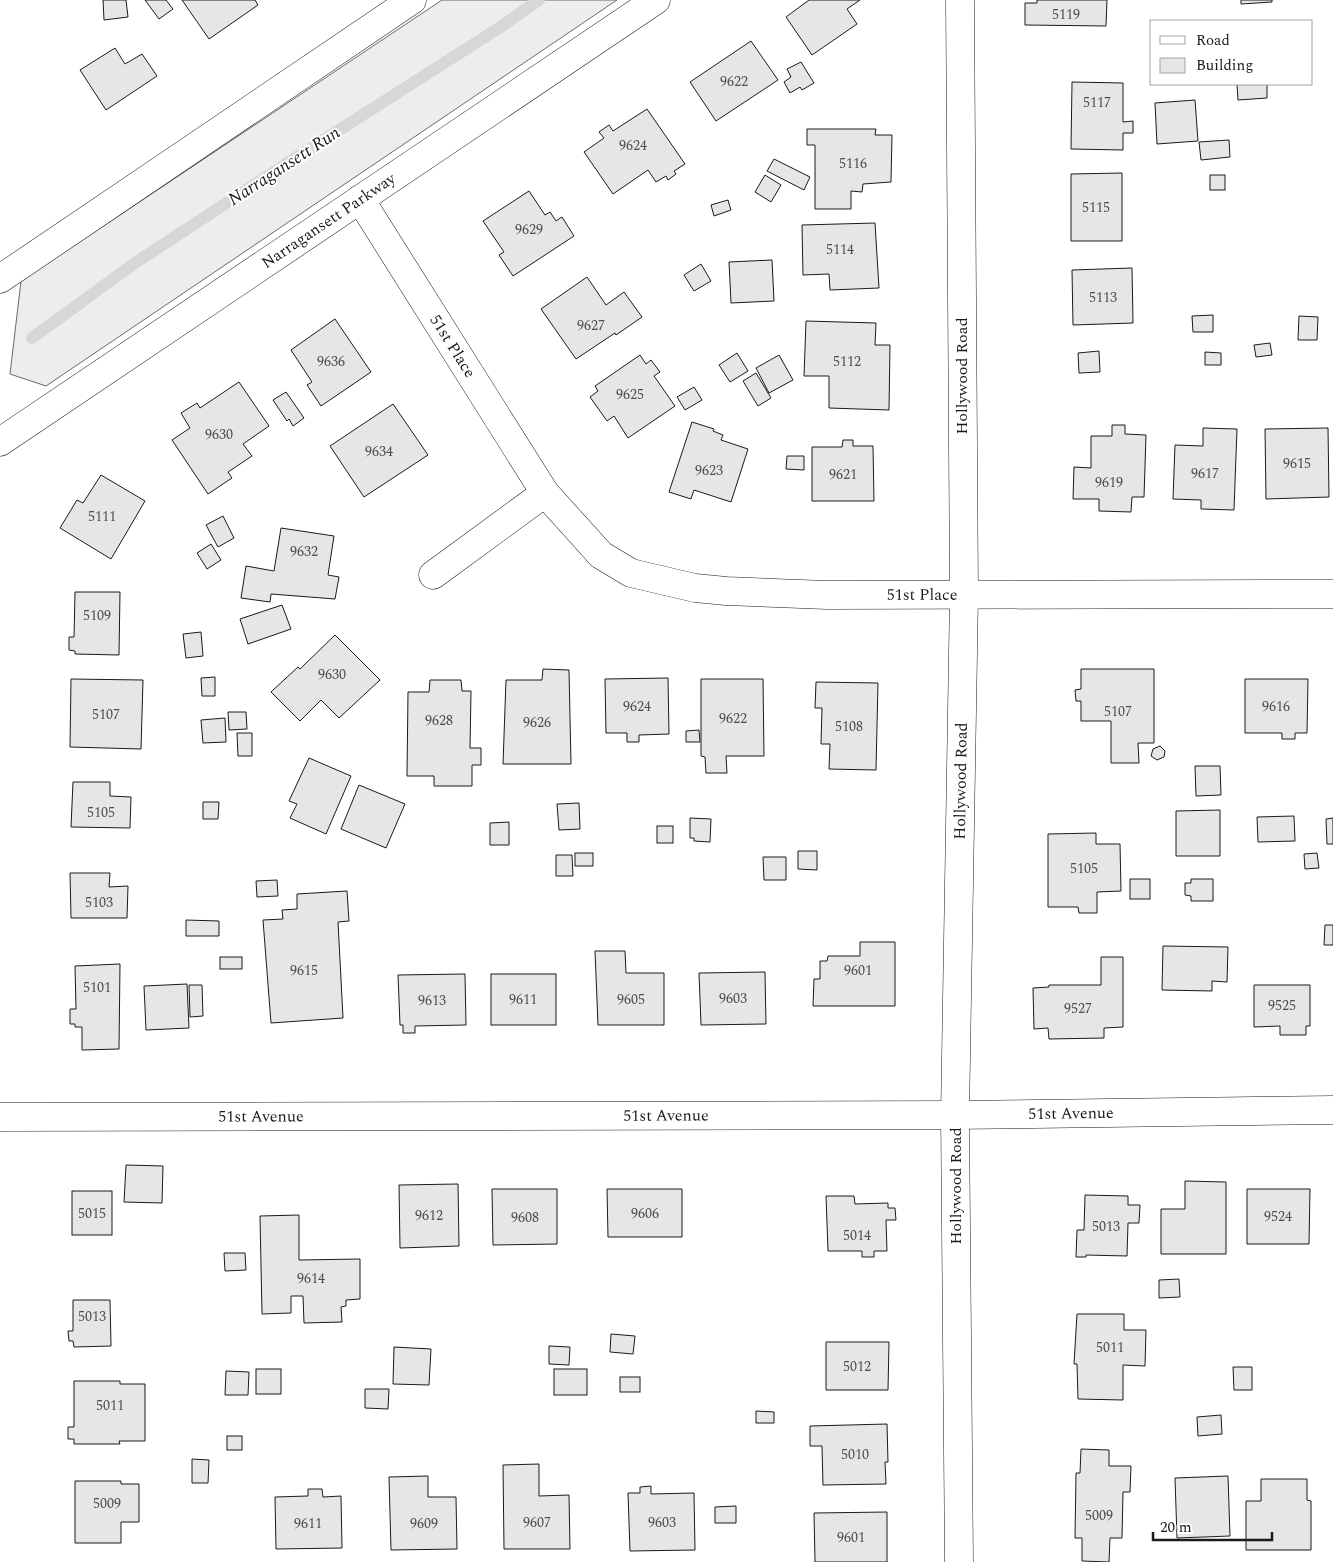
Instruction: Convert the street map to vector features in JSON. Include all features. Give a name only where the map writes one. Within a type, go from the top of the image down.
[{"type":"street","points":[[0,279],[412,0]]},
{"type":"street","name":"Narragansett Parkway","points":[[0,442],[656,0]]},
{"type":"street","name":"Hollywood Road","points":[[958,1562],[955,1115],[964,595],[960,0]]},
{"type":"street","name":"51st Place","points":[[360,199],[545,493],[601,555],[630,573],[694,588],[826,595],[1333,594]]},
{"type":"street","points":[[433,575],[545,493]]},
{"type":"street","name":"51st Avenue","points":[[0,1117],[955,1115],[1333,1110]]},
{"type":"shaded area","points":[[442,0],[617,0],[46,386],[10,374],[21,281]]},
{"type":"building","points":[[103,0],[126,0],[128,17],[104,20]]},
{"type":"building","points":[[145,0],[166,0],[173,9],[159,19]]},
{"type":"building","points":[[182,0],[255,0],[258,5],[209,39]]},
{"type":"building","points":[[809,0],[860,0],[847,9],[857,24],[812,55],[786,17]]},
{"type":"building","points":[[1037,0],[1107,0],[1106,26],[1025,25],[1025,3],[1037,3]]},
{"type":"building","points":[[1241,0],[1272,0],[1272,2],[1241,4]]},
{"type":"building","points":[[751,41],[778,80],[716,121],[690,82]]},
{"type":"building","points":[[115,48],[125,64],[142,54],[157,76],[106,110],[80,70]]},
{"type":"building","points":[[801,62],[814,83],[802,90],[800,87],[790,93],[784,82],[791,77],[787,69]]},
{"type":"building","points":[[1072,82],[1123,83],[1123,122],[1133,121],[1133,133],[1123,133],[1123,150],[1071,149]]},
{"type":"building","points":[[1237,85],[1267,85],[1267,98],[1238,100]]},
{"type":"building","points":[[1195,100],[1198,141],[1157,144],[1155,103]]},
{"type":"building","points":[[647,109],[685,164],[674,171],[676,174],[668,180],[666,176],[656,182],[648,170],[613,194],[584,152],[604,138],[599,132],[609,125],[613,131]]},
{"type":"building","points":[[807,129],[876,129],[875,135],[892,135],[891,182],[863,184],[862,192],[851,191],[851,209],[815,209],[815,145],[807,145]]},
{"type":"building","points":[[1229,140],[1230,157],[1201,160],[1199,142]]},
{"type":"building","points":[[774,159],[810,177],[804,190],[767,171]]},
{"type":"building","points":[[1122,173],[1122,241],[1071,241],[1071,174]]},
{"type":"building","points":[[765,175],[781,185],[771,202],[755,192]]},
{"type":"building","points":[[1210,175],[1225,175],[1225,190],[1210,190]]},
{"type":"building","points":[[529,191],[545,215],[550,212],[556,221],[562,217],[574,236],[513,276],[499,255],[504,252],[483,221]]},
{"type":"building","points":[[728,200],[731,210],[714,216],[711,205]]},
{"type":"building","points":[[875,223],[879,288],[830,290],[829,274],[803,275],[802,225]]},
{"type":"building","points":[[772,260],[774,301],[731,303],[729,262]]},
{"type":"building","points":[[701,264],[711,281],[694,291],[684,275]]},
{"type":"building","points":[[1132,268],[1133,323],[1073,325],[1072,270]]},
{"type":"building","points":[[587,277],[606,305],[624,292],[642,317],[576,359],[541,309]]},
{"type":"building","points":[[1213,315],[1213,332],[1193,332],[1192,316]]},
{"type":"building","points":[[1299,316],[1318,317],[1317,340],[1298,340]]},
{"type":"building","points":[[335,319],[371,372],[321,406],[307,385],[312,382],[291,350]]},
{"type":"building","points":[[806,321],[876,323],[875,345],[890,345],[889,410],[829,408],[829,376],[804,376]]},
{"type":"building","points":[[1270,343],[1272,355],[1256,357],[1254,345]]},
{"type":"building","points":[[1099,351],[1100,372],[1079,373],[1078,353]]},
{"type":"building","points":[[1205,352],[1221,353],[1221,365],[1205,365]]},
{"type":"building","points":[[737,353],[748,371],[730,382],[719,365]]},
{"type":"building","points":[[640,355],[646,364],[651,360],[660,372],[654,376],[675,406],[628,438],[614,416],[607,421],[590,397],[598,391],[595,386]]},
{"type":"building","points":[[779,355],[793,380],[769,393],[756,368]]},
{"type":"building","points":[[756,373],[771,398],[758,406],[743,381]]},
{"type":"building","points":[[239,382],[269,426],[243,444],[252,456],[228,472],[232,478],[208,494],[172,440],[190,428],[181,413],[197,403],[200,408]]},
{"type":"building","points":[[694,387],[702,400],[685,410],[677,397]]},
{"type":"building","points":[[286,392],[304,418],[293,426],[289,419],[287,421],[273,400]]},
{"type":"building","points":[[393,404],[428,455],[364,497],[330,446]]},
{"type":"building","points":[[692,422],[714,429],[713,431],[723,435],[721,440],[748,449],[731,502],[694,490],[691,499],[669,492]]},
{"type":"building","points":[[1112,425],[1125,425],[1125,434],[1146,435],[1144,497],[1132,497],[1131,512],[1099,511],[1099,499],[1073,499],[1074,467],[1091,468],[1091,436],[1112,436]]},
{"type":"building","points":[[1203,428],[1237,429],[1234,510],[1201,509],[1201,500],[1173,499],[1175,445],[1203,446]]},
{"type":"building","points":[[1328,428],[1329,497],[1266,499],[1265,429]]},
{"type":"building","points":[[843,440],[853,440],[853,446],[873,446],[874,501],[812,501],[812,447],[842,447]]},
{"type":"building","points":[[787,456],[804,456],[804,470],[786,469]]},
{"type":"building","points":[[101,475],[145,501],[111,559],[60,528],[77,500],[83,503]]},
{"type":"building","points":[[223,516],[234,538],[218,547],[206,525]]},
{"type":"building","points":[[281,528],[334,536],[328,575],[339,577],[335,599],[271,594],[270,602],[241,598],[246,566],[274,571]]},
{"type":"building","points":[[211,544],[221,560],[207,569],[197,553]]},
{"type":"building","points":[[75,592],[120,592],[119,655],[75,654],[75,651],[69,650],[69,637],[74,637]]},
{"type":"building","points":[[282,605],[291,629],[248,644],[240,619]]},
{"type":"building","points":[[201,632],[203,656],[186,658],[183,634]]},
{"type":"building","points":[[335,635],[380,680],[339,718],[321,700],[300,721],[271,692],[298,667],[300,669]]},
{"type":"building","points":[[543,669],[569,670],[571,764],[503,764],[506,680],[542,680]]},
{"type":"building","points":[[1081,669],[1154,669],[1154,743],[1138,743],[1139,763],[1111,763],[1111,721],[1081,721],[1081,701],[1076,701],[1075,690],[1081,689]]},
{"type":"building","points":[[215,677],[215,696],[202,696],[201,678]]},
{"type":"building","points":[[668,678],[669,734],[639,735],[639,742],[627,742],[627,733],[606,733],[605,679]]},
{"type":"building","points":[[71,679],[143,680],[141,749],[70,747]]},
{"type":"building","points":[[701,679],[763,679],[764,756],[726,756],[727,773],[706,773],[705,757],[701,756]]},
{"type":"building","points":[[1245,679],[1308,679],[1307,733],[1295,733],[1295,739],[1282,739],[1282,733],[1245,733]]},
{"type":"building","points":[[430,680],[461,680],[462,691],[471,691],[470,748],[481,748],[481,765],[472,765],[472,786],[434,786],[434,776],[407,776],[408,692],[429,692]]},
{"type":"building","points":[[816,682],[878,683],[876,770],[829,769],[830,744],[821,744],[822,708],[815,708]]},
{"type":"building","points":[[228,712],[246,712],[247,729],[229,730]]},
{"type":"building","points":[[225,718],[226,742],[203,743],[201,720]]},
{"type":"building","points":[[699,730],[700,742],[686,742],[686,731]]},
{"type":"building","points":[[237,733],[252,733],[252,756],[238,756]]},
{"type":"building","points":[[1160,746],[1165,751],[1164,757],[1157,760],[1151,756],[1153,749]]},
{"type":"building","points":[[309,758],[351,776],[326,834],[290,818],[297,804],[289,801]]},
{"type":"building","points":[[1195,766],[1220,766],[1221,795],[1196,796]]},
{"type":"building","points":[[73,782],[110,782],[110,796],[131,797],[130,828],[71,827]]},
{"type":"building","points":[[359,785],[405,804],[386,848],[341,829]]},
{"type":"building","points":[[203,802],[219,802],[218,819],[203,819]]},
{"type":"building","points":[[579,803],[580,829],[559,830],[557,804]]},
{"type":"building","points":[[1220,810],[1220,856],[1176,856],[1176,811]]},
{"type":"building","points":[[1294,816],[1295,841],[1258,842],[1257,817]]},
{"type":"building","points":[[690,818],[711,819],[710,842],[694,841],[694,838],[690,838]]},
{"type":"building","points":[[1333,818],[1333,844],[1327,844],[1326,819]]},
{"type":"building","points":[[509,822],[509,845],[490,845],[490,823]]},
{"type":"building","points":[[657,826],[673,826],[673,843],[657,843]]},
{"type":"building","points":[[1096,833],[1096,844],[1120,844],[1121,891],[1097,892],[1097,913],[1079,913],[1078,907],[1048,907],[1048,834]]},
{"type":"building","points":[[798,851],[817,851],[817,870],[798,869]]},
{"type":"building","points":[[575,853],[593,853],[593,866],[575,866]]},
{"type":"building","points":[[1317,853],[1319,868],[1305,869],[1304,854]]},
{"type":"building","points":[[556,855],[572,855],[573,876],[556,876]]},
{"type":"building","points":[[763,857],[786,857],[786,880],[764,880]]},
{"type":"building","points":[[70,873],[110,873],[109,887],[128,886],[127,918],[71,918]]},
{"type":"building","points":[[1130,879],[1150,879],[1150,899],[1130,899]]},
{"type":"building","points":[[1191,879],[1213,879],[1213,901],[1191,901],[1191,896],[1185,895],[1185,883],[1191,883]]},
{"type":"building","points":[[277,880],[278,896],[257,897],[256,881]]},
{"type":"building","points":[[347,891],[349,921],[338,922],[343,1018],[271,1023],[263,920],[283,919],[282,910],[297,909],[297,894]]},
{"type":"building","points":[[186,920],[219,921],[219,936],[186,936]]},
{"type":"building","points":[[1325,925],[1333,925],[1333,945],[1324,945]]},
{"type":"building","points":[[860,942],[895,942],[895,1006],[813,1006],[814,979],[820,979],[820,961],[827,961],[828,956],[860,956]]},
{"type":"building","points":[[1163,946],[1228,947],[1227,982],[1212,981],[1212,991],[1162,990]]},
{"type":"building","points":[[595,951],[625,951],[626,973],[664,973],[664,1025],[598,1025]]},
{"type":"building","points":[[220,957],[242,957],[242,969],[220,969]]},
{"type":"building","points":[[1101,957],[1123,957],[1123,1027],[1104,1028],[1104,1038],[1049,1039],[1048,1028],[1034,1029],[1033,988],[1049,987],[1049,985],[1101,985]]},
{"type":"building","points":[[120,964],[119,1049],[82,1050],[82,1027],[75,1027],[75,1024],[70,1024],[70,1009],[76,1009],[75,966]]},
{"type":"building","points":[[765,972],[766,1024],[701,1025],[699,973]]},
{"type":"building","points":[[465,974],[466,1025],[415,1026],[415,1033],[403,1033],[403,1025],[400,1025],[398,975]]},
{"type":"building","points":[[491,974],[556,974],[556,1025],[491,1025]]},
{"type":"building","points":[[187,984],[189,1028],[146,1030],[144,986]]},
{"type":"building","points":[[189,985],[202,985],[203,1016],[190,1017]]},
{"type":"building","points":[[1254,985],[1310,985],[1310,1026],[1306,1026],[1306,1035],[1280,1035],[1280,1026],[1254,1027]]},
{"type":"building","points":[[126,1165],[163,1166],[162,1203],[124,1202]]},
{"type":"building","points":[[1185,1181],[1226,1182],[1226,1254],[1161,1254],[1161,1209],[1185,1209]]},
{"type":"building","points":[[458,1184],[459,1246],[400,1248],[399,1185]]},
{"type":"building","points":[[492,1189],[557,1189],[557,1244],[493,1245]]},
{"type":"building","points":[[607,1189],[682,1189],[682,1237],[608,1237]]},
{"type":"building","points":[[1247,1189],[1310,1189],[1309,1244],[1247,1244]]},
{"type":"building","points":[[72,1191],[112,1191],[112,1235],[72,1235]]},
{"type":"building","points":[[1085,1195],[1128,1196],[1128,1205],[1140,1205],[1139,1223],[1128,1223],[1127,1256],[1086,1255],[1086,1257],[1076,1257],[1077,1230],[1084,1230]]},
{"type":"building","points":[[826,1196],[854,1196],[855,1204],[888,1203],[888,1208],[895,1208],[896,1220],[886,1220],[887,1251],[874,1251],[874,1257],[862,1257],[862,1251],[828,1251]]},
{"type":"building","points":[[299,1215],[299,1260],[360,1259],[360,1299],[346,1300],[346,1306],[341,1307],[342,1322],[304,1323],[303,1296],[291,1296],[291,1313],[262,1314],[260,1216]]},
{"type":"building","points":[[224,1253],[245,1253],[246,1270],[225,1271]]},
{"type":"building","points":[[1179,1279],[1180,1297],[1159,1298],[1159,1280]]},
{"type":"building","points":[[73,1300],[110,1300],[111,1346],[74,1347],[73,1341],[69,1341],[68,1331],[73,1331]]},
{"type":"building","points":[[1077,1314],[1124,1314],[1124,1330],[1146,1330],[1145,1366],[1123,1365],[1123,1400],[1078,1399],[1077,1364],[1074,1364]]},
{"type":"building","points":[[611,1334],[635,1336],[633,1354],[610,1352]]},
{"type":"building","points":[[826,1342],[889,1342],[888,1390],[826,1390]]},
{"type":"building","points":[[549,1346],[570,1347],[569,1365],[549,1364]]},
{"type":"building","points":[[394,1347],[431,1349],[429,1385],[393,1384]]},
{"type":"building","points":[[1233,1367],[1252,1367],[1252,1390],[1234,1390]]},
{"type":"building","points":[[256,1369],[281,1369],[281,1394],[256,1394]]},
{"type":"building","points":[[554,1369],[587,1369],[587,1395],[554,1395]]},
{"type":"building","points":[[226,1371],[249,1372],[248,1395],[225,1395]]},
{"type":"building","points":[[620,1377],[640,1377],[640,1392],[620,1392]]},
{"type":"building","points":[[74,1381],[120,1381],[120,1384],[145,1384],[145,1441],[119,1441],[120,1444],[74,1444],[74,1439],[68,1439],[68,1427],[74,1427]]},
{"type":"building","points":[[365,1389],[389,1389],[388,1409],[365,1408]]},
{"type":"building","points":[[756,1411],[774,1412],[774,1423],[756,1423]]},
{"type":"building","points":[[1221,1415],[1222,1434],[1198,1436],[1197,1417]]},
{"type":"building","points":[[887,1424],[888,1462],[885,1462],[886,1484],[823,1485],[822,1446],[810,1446],[810,1426]]},
{"type":"building","points":[[227,1436],[242,1436],[242,1450],[227,1450]]},
{"type":"building","points":[[1081,1449],[1109,1450],[1109,1466],[1131,1466],[1130,1492],[1123,1492],[1122,1538],[1110,1538],[1109,1562],[1082,1561],[1082,1538],[1075,1538],[1076,1473],[1080,1473]]},
{"type":"building","points":[[192,1459],[209,1460],[208,1483],[192,1483]]},
{"type":"building","points":[[539,1464],[539,1496],[569,1495],[570,1549],[504,1549],[503,1465]]},
{"type":"building","points":[[428,1476],[428,1497],[456,1497],[457,1549],[391,1550],[389,1477]]},
{"type":"building","points":[[1228,1476],[1230,1536],[1177,1538],[1175,1478]]},
{"type":"building","points":[[1261,1479],[1307,1479],[1307,1500],[1311,1501],[1311,1550],[1246,1550],[1246,1501],[1261,1501]]},
{"type":"building","points":[[75,1481],[121,1481],[121,1484],[139,1484],[139,1522],[121,1522],[121,1543],[75,1543]]},
{"type":"building","points":[[651,1486],[651,1494],[694,1493],[695,1550],[630,1551],[628,1493],[640,1493],[640,1487]]},
{"type":"building","points":[[308,1489],[322,1489],[323,1497],[341,1496],[342,1548],[276,1549],[275,1497],[308,1496]]},
{"type":"building","points":[[736,1506],[736,1523],[715,1523],[715,1507]]},
{"type":"building","points":[[887,1512],[887,1562],[815,1562],[814,1513]]},
{"type":"waterway","name":"Narragansett Run","points":[[32,338],[135,263],[499,28],[539,0]]}]
